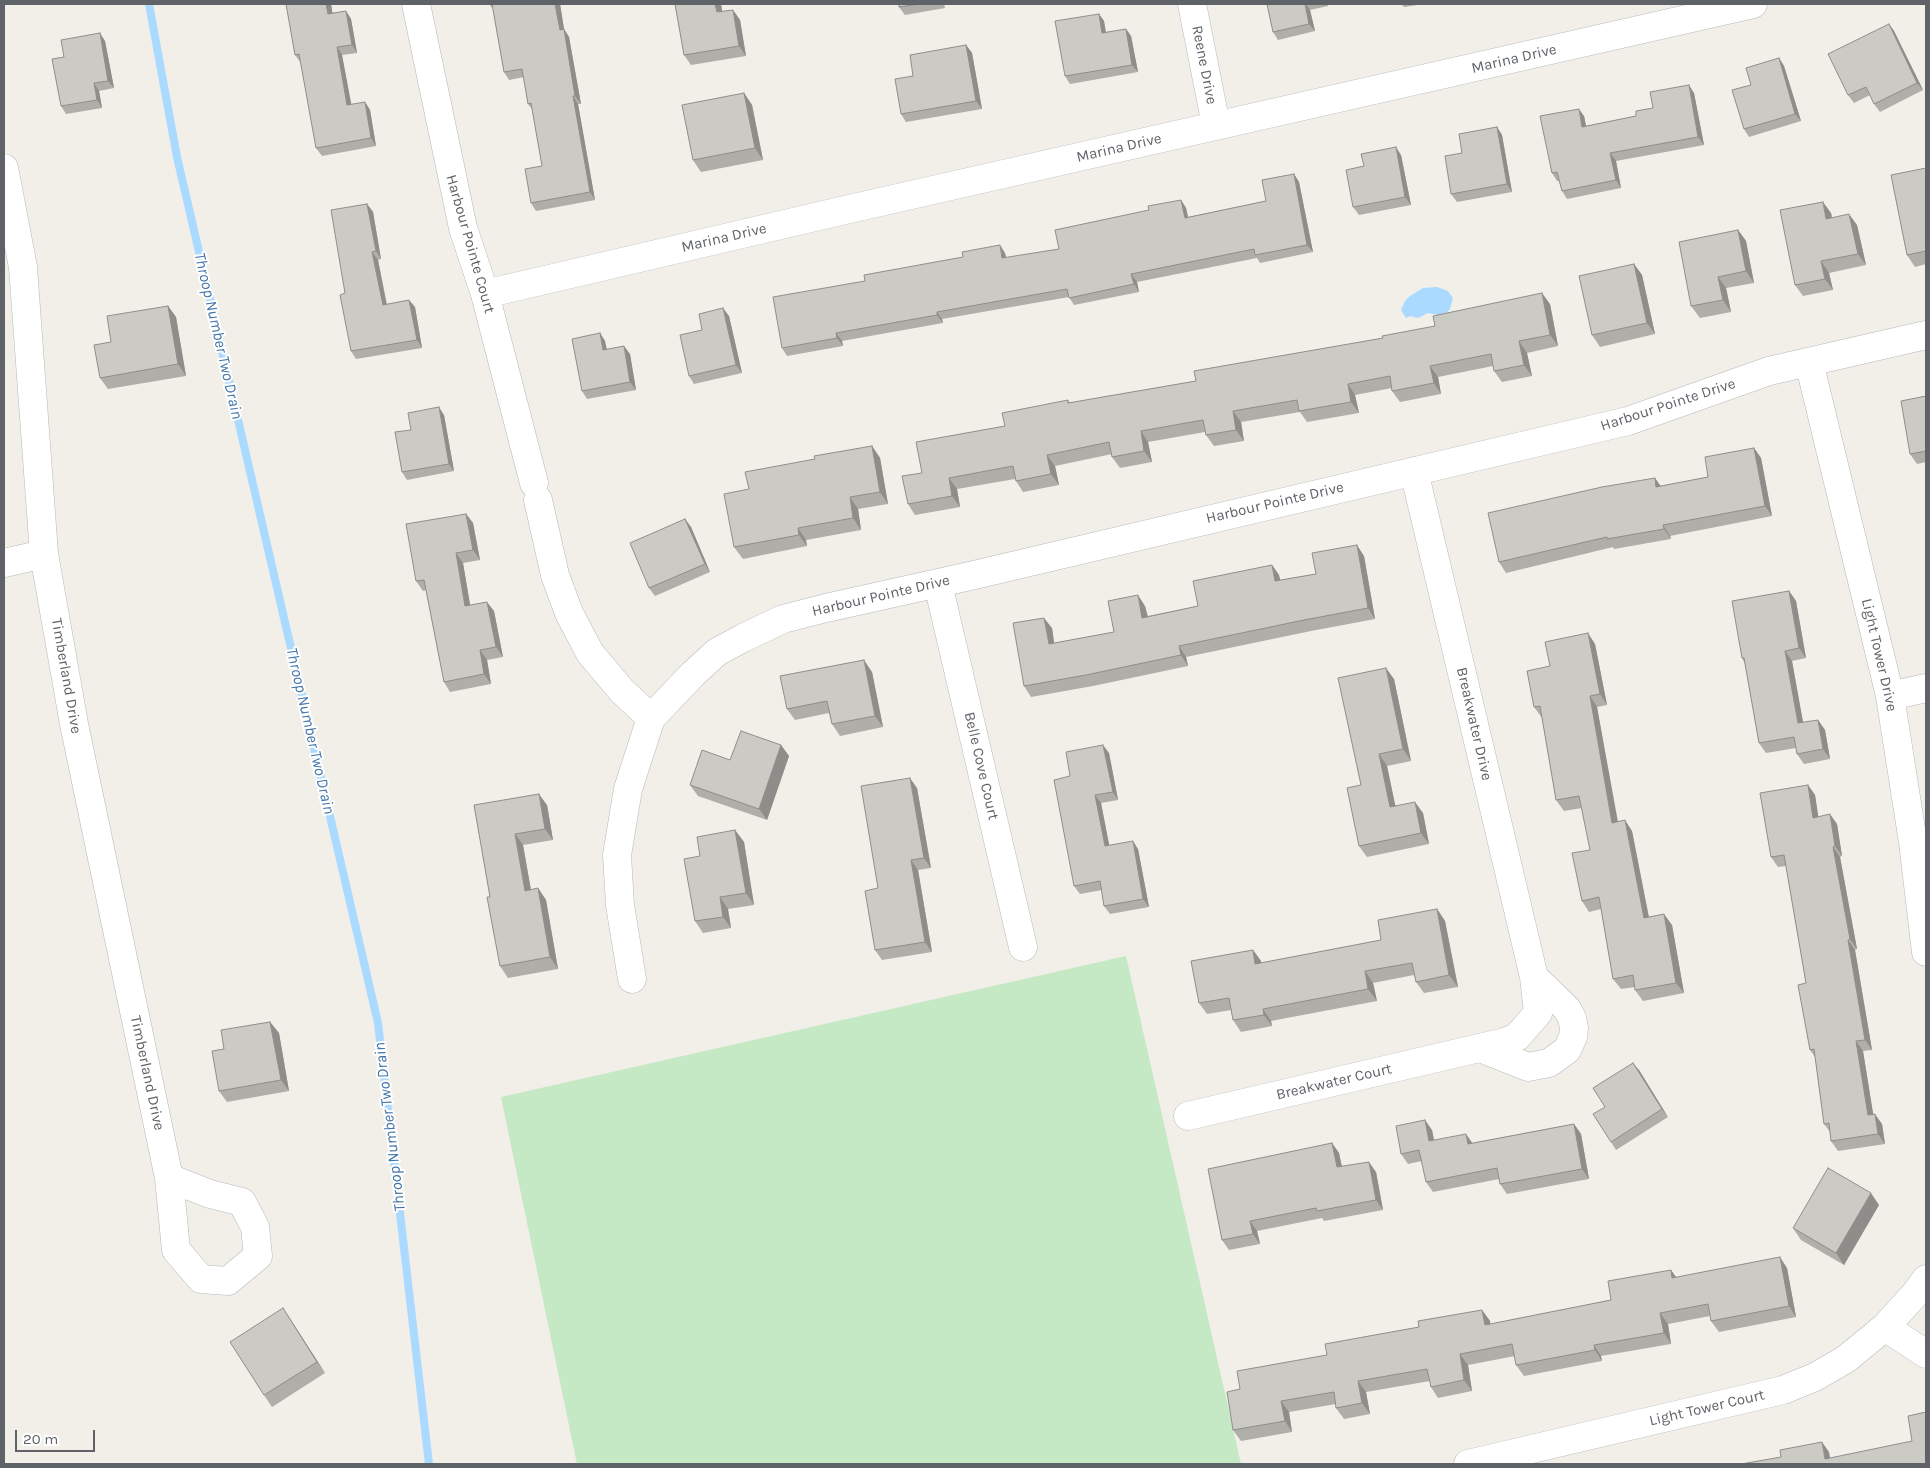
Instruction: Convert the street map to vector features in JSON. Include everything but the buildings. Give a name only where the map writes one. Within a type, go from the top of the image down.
[{"type":"street","name":"Harbour Pointe Court","points":[[416,4],[463,228],[485,294],[536,492],[555,576],[569,613],[590,653],[622,691],[651,718]]},
{"type":"street","name":"Reene Drive","points":[[1192,4],[1216,125]]},
{"type":"street","name":"Marina Drive","points":[[485,294],[1216,125],[1252,119],[1753,4]]},
{"type":"street","name":"Timberland Drive","points":[[4,168],[23,267],[44,554],[74,724],[169,1178]]},
{"type":"street","name":"Harbour Pointe Drive","points":[[651,718],[716,652],[783,620],[826,608],[938,584],[1628,420],[1769,371],[1926,335]]},
{"type":"street","name":"Light Tower Drive","points":[[1810,362],[1890,696],[1913,842],[1926,952]]},
{"type":"street","name":"Breakwater Drive","points":[[1414,470],[1534,977]]},
{"type":"street","points":[[4,563],[44,554]]},
{"type":"street","name":"Belle Cove Court","points":[[938,584],[1022,948]]},
{"type":"street","points":[[1890,696],[1926,688]]},
{"type":"street","points":[[632,979],[620,905],[617,855],[628,789],[651,718]]},
{"type":"street","points":[[1480,1048],[1528,1067],[1548,1064],[1567,1050],[1573,1037],[1572,1018],[1567,1009],[1534,977]]},
{"type":"street","name":"Breakwater Court","points":[[1188,1116],[1505,1042],[1517,1037],[1538,1013],[1534,977]]},
{"type":"street","name":"Light Tower Court","points":[[1468,1464],[1783,1390],[1815,1377],[1846,1359],[1885,1327],[1921,1286]]},
{"type":"street","points":[[1885,1327],[1926,1354]]},
{"type":"green space","points":[[1126,956],[1241,1464],[577,1464],[501,1097]]},
{"type":"water","points":[[1437,287],[1448,291],[1453,298],[1450,309],[1446,313],[1439,315],[1428,313],[1418,318],[1410,316],[1406,318],[1401,310],[1405,301],[1410,296],[1423,288]]},
{"type":"waterway","name":"Throop Number Two Drain","points":[[149,4],[177,157],[378,1023],[429,1464]]}]
